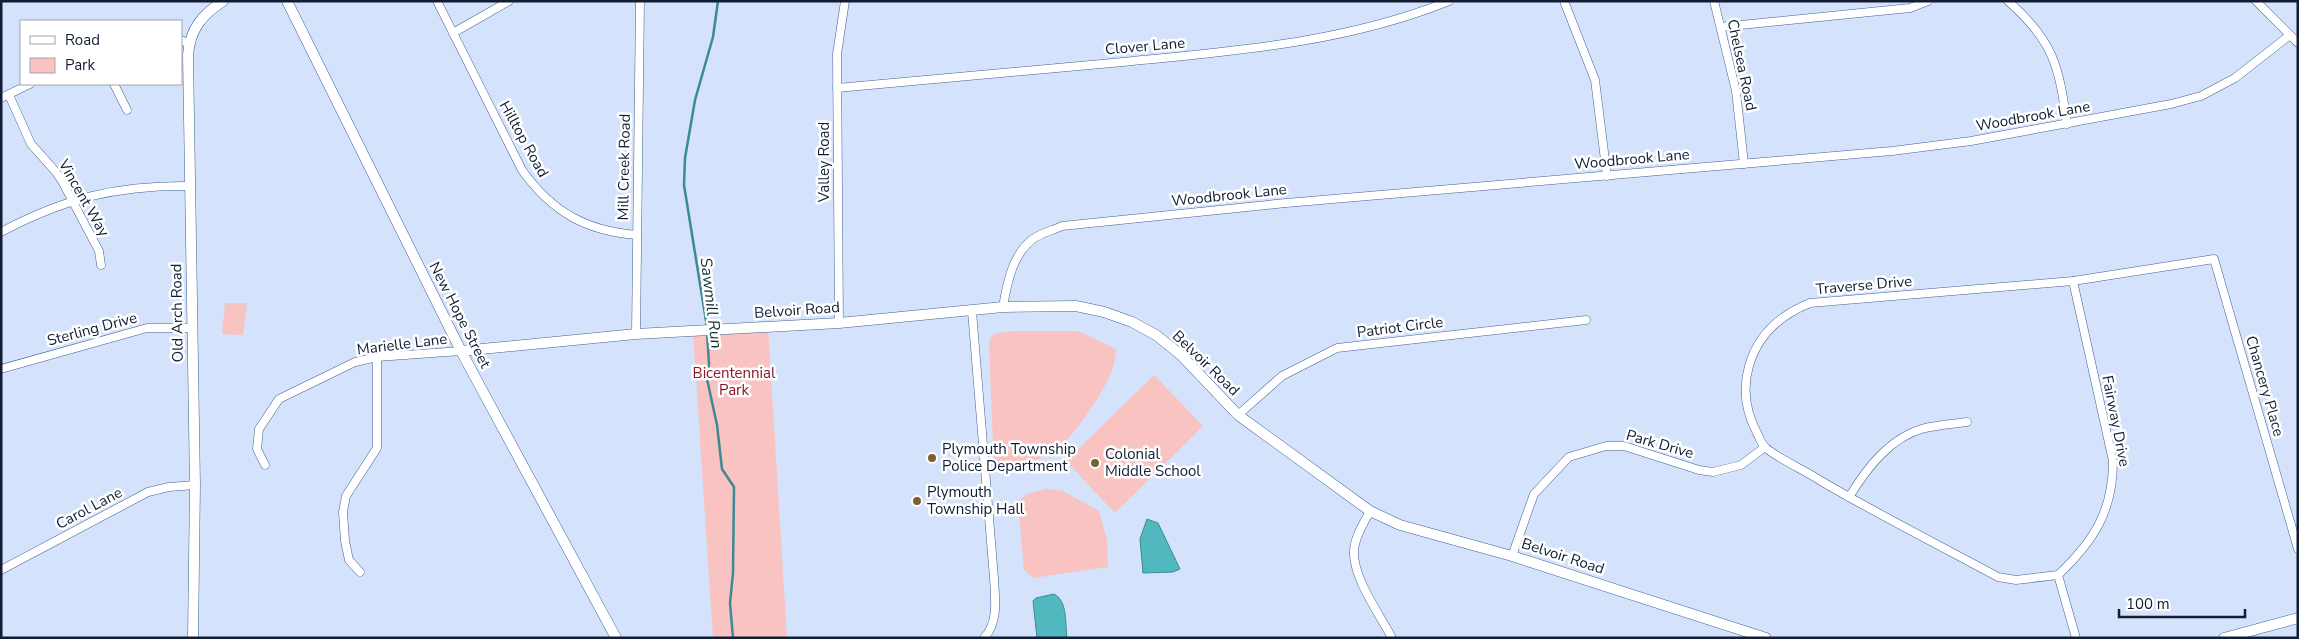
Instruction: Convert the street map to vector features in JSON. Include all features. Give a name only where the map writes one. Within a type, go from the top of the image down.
[{"type":"street","name":"Old Arch Road","points":[[192,638],[195,485],[190,186],[185,42],[200,19],[223,1]]},
{"type":"street","name":"New Hope Street","points":[[287,1],[461,351],[616,638]]},
{"type":"street","name":"Hilltop Road","points":[[437,1],[522,170],[535,188],[554,207],[574,219],[612,233],[637,235]]},
{"type":"street","points":[[453,33],[509,1]]},
{"type":"street","name":"Mill Creek Road","points":[[636,334],[640,1]]},
{"type":"street","name":"Valley Road","points":[[839,323],[837,54],[845,1]]},
{"type":"street","name":"Clover Lane","points":[[837,88],[1233,52],[1300,42],[1369,27],[1449,1]]},
{"type":"street","points":[[1564,1],[1595,80],[1607,176]]},
{"type":"street","name":"Chelsea Road","points":[[1714,1],[1736,91],[1744,164]]},
{"type":"street","points":[[1721,27],[1910,8],[1928,1]]},
{"type":"street","points":[[2008,1],[2028,18],[2049,47],[2060,76],[2067,124]]},
{"type":"street","points":[[2256,1],[2298,43]]},
{"type":"street","name":"Woodbrook Lane","points":[[1003,307],[1008,277],[1023,248],[1035,237],[1062,226],[1286,203],[1744,164],[1956,143],[2067,124],[2171,104],[2202,96],[2235,78],[2290,35]]},
{"type":"street","points":[[5,96],[28,85]]},
{"type":"street","points":[[114,85],[127,110]]},
{"type":"street","name":"Vincent Way","points":[[5,96],[31,144],[56,172],[99,251],[100,265]]},
{"type":"street","points":[[1,232],[35,214],[71,201],[129,188],[154,185],[190,186]]},
{"type":"street","name":"Traverse Drive","points":[[1765,448],[1751,422],[1746,405],[1747,373],[1752,355],[1762,337],[1778,320],[1810,303],[2073,281],[2214,259]]},
{"type":"street","name":"Chancery Place","points":[[2214,259],[2298,549]]},
{"type":"street","name":"Fairway Drive","points":[[2058,575],[2075,560],[2100,524],[2108,506],[2113,484],[2113,461],[2073,281]]},
{"type":"street","name":"Belvoir Road","points":[[461,351],[636,334],[701,332],[839,323],[972,312],[1003,307],[1076,306],[1104,312],[1132,322],[1156,335],[1181,355],[1238,415],[1370,511],[1400,525],[1512,556],[1766,638]]},
{"type":"street","points":[[972,312],[996,609],[991,628],[984,638]]},
{"type":"street","name":"Patriot Circle","points":[[1238,415],[1282,376],[1338,348],[1586,320]]},
{"type":"street","name":"Sterling Drive","points":[[1,369],[146,328],[192,328]]},
{"type":"street","name":"Marielle Lane","points":[[265,465],[257,449],[260,429],[279,399],[355,362],[377,357],[461,351]]},
{"type":"street","points":[[360,572],[349,560],[345,541],[344,512],[346,496],[377,448],[377,357]]},
{"type":"street","points":[[1849,497],[1867,470],[1896,441],[1910,433],[1925,428],[1967,422]]},
{"type":"street","name":"Park Drive","points":[[1512,556],[1534,494],[1569,458],[1606,446],[1624,446],[1699,470],[1713,472],[1741,465],[1765,448]]},
{"type":"street","points":[[1765,448],[1849,497],[1998,577],[2016,580],[2058,575],[2076,638]]},
{"type":"street","name":"Carol Lane","points":[[1,570],[148,492],[195,485]]},
{"type":"street","points":[[1370,511],[1356,542],[1354,550],[1356,567],[1362,584],[1392,638]]},
{"type":"street","points":[[2224,638],[2298,618]]},
{"type":"green space","points":[[225,303],[247,303],[243,335],[222,334]]},
{"type":"green space","name":"Bicentennial Park","points":[[768,327],[787,638],[713,638],[693,332]]},
{"type":"green space","points":[[1011,331],[1078,331],[1116,349],[1115,358],[1110,377],[1097,399],[1080,424],[1063,444],[1056,450],[1034,461],[994,471],[989,342],[993,334]]},
{"type":"green space","points":[[1154,375],[1203,426],[1115,513],[1066,461]]},
{"type":"green space","points":[[1046,489],[1063,491],[1099,511],[1107,540],[1108,567],[1033,578],[1024,570],[1019,513],[1016,502],[1029,493]]},
{"type":"shaded area","points":[[1147,519],[1158,523],[1180,569],[1173,572],[1143,573],[1140,539]]},
{"type":"shaded area","points":[[1054,594],[1064,607],[1067,638],[1037,638],[1033,601],[1036,598]]},
{"type":"waterway","name":"Sawmill Run","points":[[707,327],[684,185],[685,158],[695,100],[713,37],[718,1]]},
{"type":"waterway","name":"Sawmill Run","points":[[707,332],[709,364],[707,379],[717,425],[722,469],[734,487],[733,573],[730,603],[733,638]]},
{"type":"place","name":"Plymouth Township Police Department","points":[[932,458]]},
{"type":"place","name":"Colonial Middle School","points":[[1095,463]]},
{"type":"place","name":"Plymouth Township Hall","points":[[917,501]]}]
